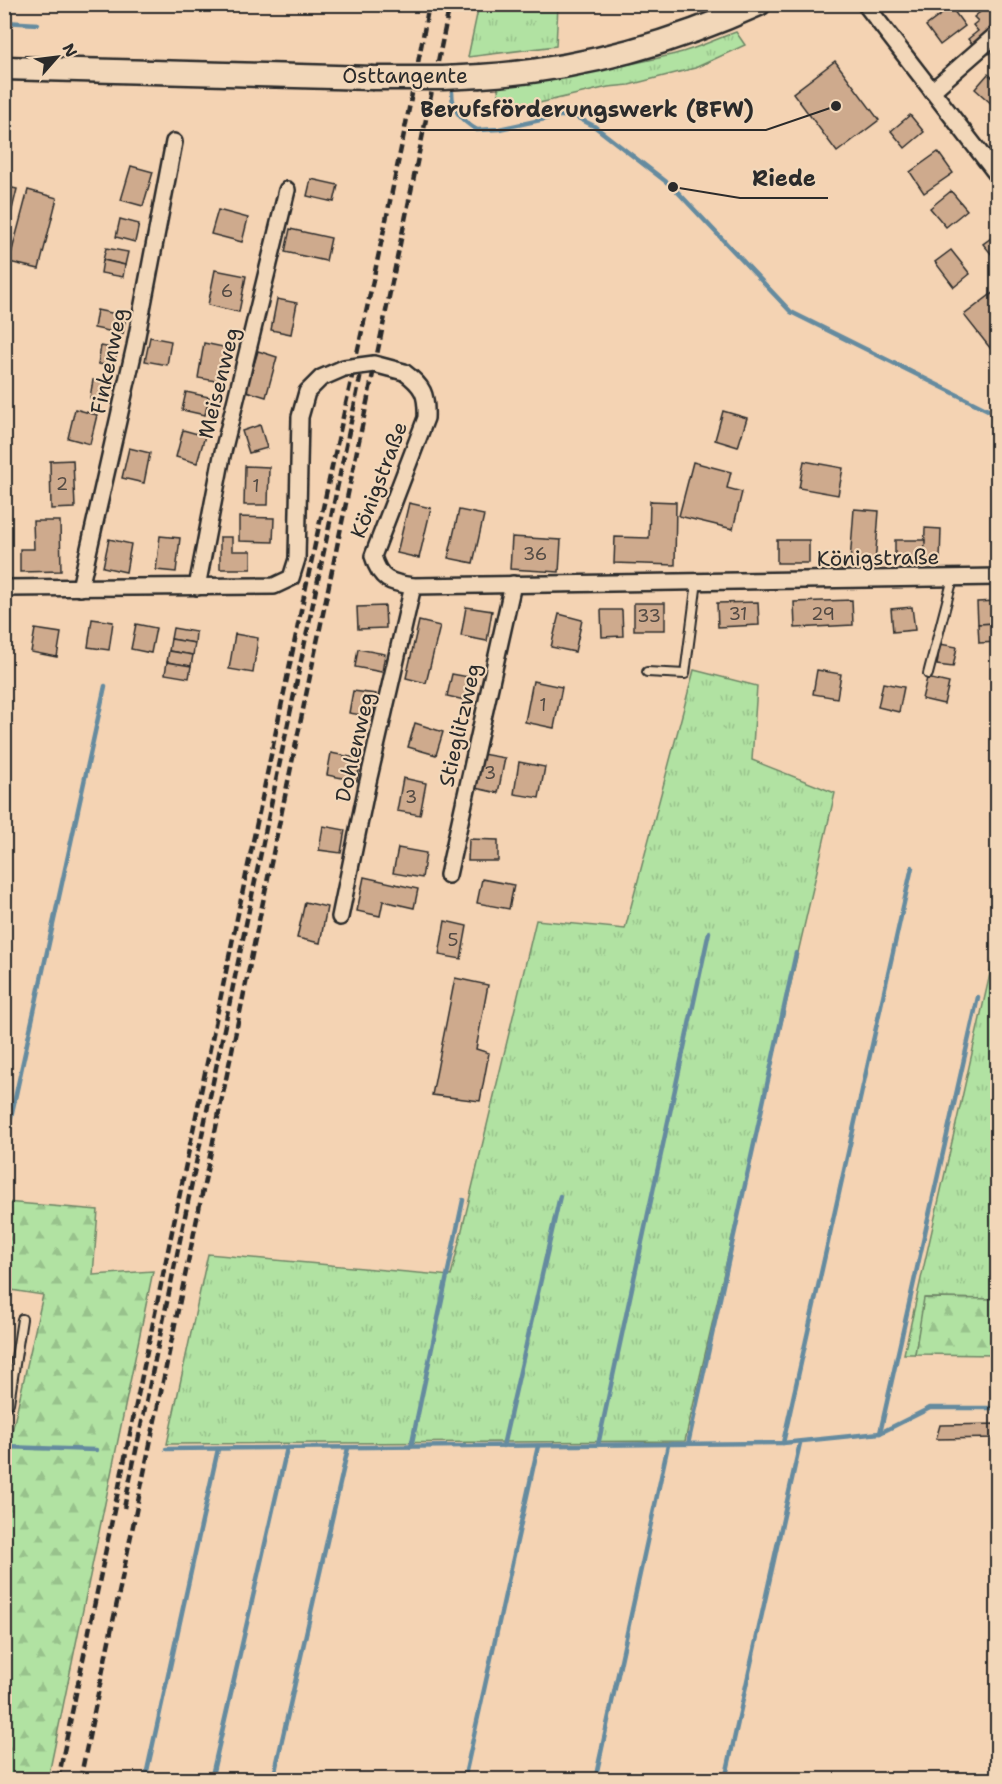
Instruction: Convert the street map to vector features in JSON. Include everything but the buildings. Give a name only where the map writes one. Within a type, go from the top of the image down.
[{"type":"main road","name":"Osttangente","points":[[4,68],[371,78],[481,76],[556,69],[622,54],[688,34],[759,4]]},
{"type":"street","points":[[865,4],[998,176]]},
{"type":"street","points":[[932,91],[998,33]]},
{"type":"street","name":"Finkenweg","points":[[80,588],[135,346],[174,142]]},
{"type":"street","name":"Meisenweg","points":[[197,587],[222,456],[287,190]]},
{"type":"street","name":"Königstraße","points":[[4,588],[274,586],[291,578],[297,560],[300,417],[307,393],[321,378],[344,368],[374,364],[404,372],[419,383],[426,400],[426,418],[373,556],[377,569],[384,578],[395,584],[413,586],[998,577]]},
{"type":"street","name":"Stieglitzweg","points":[[448,875],[513,584]]},
{"type":"street","name":"Dohlenweg","points":[[340,917],[367,786],[413,586]]},
{"type":"lane","points":[[928,674],[954,578]]},
{"type":"lane","points":[[647,672],[685,674],[697,581]]},
{"type":"lane","points":[[4,1409],[9,1403],[22,1319]]},
{"type":"green space","points":[[479,5],[558,5],[556,46],[468,57]]},
{"type":"green space","points":[[736,32],[745,45],[695,68],[629,85],[608,87],[535,104],[500,105],[497,81],[631,64],[683,52]]},
{"type":"green space","points":[[694,670],[757,686],[752,760],[835,793],[685,1441],[167,1444],[208,1254],[451,1276],[536,920],[625,929]]},
{"type":"green space","points":[[997,943],[997,1299],[925,1298],[915,1354],[904,1354]]},
{"type":"green space","points":[[5,1202],[98,1210],[93,1275],[153,1271],[48,1779],[5,1779],[5,1445],[9,1445],[43,1295],[5,1289]]},
{"type":"green space","points":[[924,1298],[997,1299],[997,1355],[915,1354]]},
{"type":"waterway","points":[[4,22],[38,24]]},
{"type":"waterway","points":[[452,92],[452,99],[459,115],[477,130],[499,129],[559,116],[574,116],[594,126],[673,187],[791,312],[998,415]]},
{"type":"waterway","points":[[4,1149],[105,686]]},
{"type":"waterway","points":[[783,1443],[912,867]]},
{"type":"waterway","points":[[598,1445],[709,932]]},
{"type":"waterway","points":[[688,1444],[796,953]]},
{"type":"waterway","points":[[880,1433],[978,997]]},
{"type":"waterway","points":[[503,1446],[560,1196]]},
{"type":"waterway","points":[[411,1447],[463,1200]]},
{"type":"waterway","points":[[166,1449],[783,1443],[880,1433],[930,1408],[998,1408]]},
{"type":"waterway","points":[[725,1780],[800,1443]]},
{"type":"waterway","points":[[595,1780],[668,1445]]},
{"type":"waterway","points":[[464,1780],[538,1446]]},
{"type":"waterway","points":[[4,1447],[96,1450]]},
{"type":"waterway","points":[[211,1780],[287,1448]]},
{"type":"waterway","points":[[273,1780],[348,1448]]},
{"type":"waterway","points":[[145,1780],[218,1449]]},
{"type":"railway","points":[[58,1780],[308,577],[386,219],[429,4]]},
{"type":"railway","points":[[80,1780],[450,4]]},
{"type":"railway","points":[[124,1508],[362,369]]},
{"type":"place","name":"Berufsförderungswerk (BFW)","points":[[836,106]]},
{"type":"place","name":"Riede","points":[[673,187]]}]
